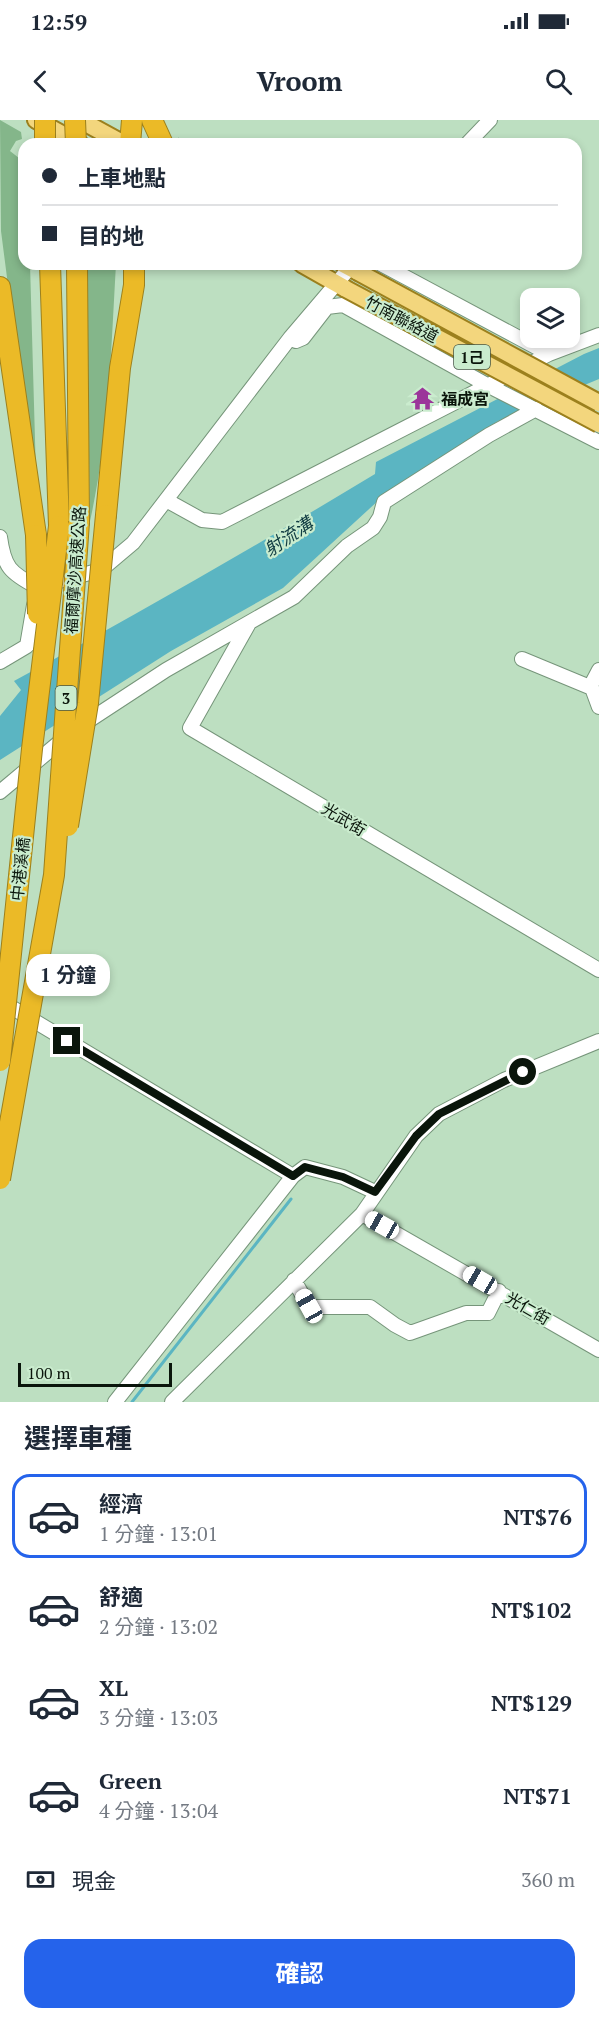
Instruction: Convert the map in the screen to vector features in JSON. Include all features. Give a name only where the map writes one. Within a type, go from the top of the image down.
[{"type":"highway","points":[[45,120],[45,138]]},
{"type":"highway","points":[[75,120],[76,138]]},
{"type":"highway","points":[[130,138],[132,120]]},
{"type":"highway","points":[[152,120],[160,138]]},
{"type":"highway","name":"福爾摩沙高速公路","points":[[32,749],[59,526],[50,270]]},
{"type":"highway","name":"福爾摩沙高速公路","points":[[54,875],[79,522],[77,270]]},
{"type":"highway","points":[[54,875],[66,839],[88,703],[120,368],[135,270]]},
{"type":"highway","points":[[0,287],[36,535],[38,640],[32,749]]},
{"type":"highway","name":"中港溪橋","points":[[0,1061],[32,749]]},
{"type":"highway","name":"中港溪橋","points":[[0,1179],[54,875]]},
{"type":"main road","points":[[36,120],[69,138]]},
{"type":"main road","points":[[80,120],[113,138]]},
{"type":"main road","name":"竹南聯絡道","points":[[312,270],[599,424]]},
{"type":"main road","name":"竹南聯絡道","points":[[356,270],[599,403]]},
{"type":"street","points":[[473,138],[490,120]]},
{"type":"street","points":[[0,537],[3,557],[10,570],[37,587],[101,570],[133,543],[290,338],[341,287],[350,270]]},
{"type":"street","points":[[392,270],[549,354]]},
{"type":"street","points":[[290,338],[296,341],[303,338],[327,307],[343,305],[487,385],[599,442]]},
{"type":"street","points":[[166,500],[202,520],[222,522],[549,354],[599,335]]},
{"type":"street","points":[[0,792],[53,746],[106,707],[294,597],[347,546],[373,528],[380,517],[384,502],[489,435],[536,410]]},
{"type":"street","points":[[0,662],[27,646],[37,587]]},
{"type":"street","name":"光武街","points":[[248,625],[190,728],[599,970]]},
{"type":"street","points":[[522,659],[594,690]]},
{"type":"street","points":[[599,669],[594,690],[599,707]]},
{"type":"street","points":[[0,1001],[293,1176]]},
{"type":"street","points":[[178,1399],[362,1214],[375,1192],[416,1136],[439,1114],[504,1080],[599,1041]]},
{"type":"street","points":[[115,1402],[293,1176],[305,1167],[343,1177],[375,1192]]},
{"type":"street","name":"光仁街","points":[[362,1214],[599,1350]]},
{"type":"street","points":[[294,1280],[309,1306],[370,1307],[394,1325],[410,1333],[466,1313],[488,1313],[499,1292]]},
{"type":"green space","points":[[0,120],[21,132],[22,138],[18,138],[10,151],[18,157],[18,270],[30,270],[37,510],[1,231]]},
{"type":"green space","points":[[86,270],[116,270],[105,425],[90,521]]},
{"type":"water","name":"射流溝","points":[[599,348],[599,379],[498,421],[380,499],[283,588],[171,651],[0,760],[0,716],[21,690],[14,681],[196,580],[375,474],[376,462]]},
{"type":"waterway","points":[[132,1402],[291,1199]]},
{"type":"place","name":"福成宮","points":[[423,399]]},
{"type":"route","points":[[67,1041],[293,1176],[305,1167],[343,1177],[375,1192],[416,1136],[439,1114],[523,1072]]}]
